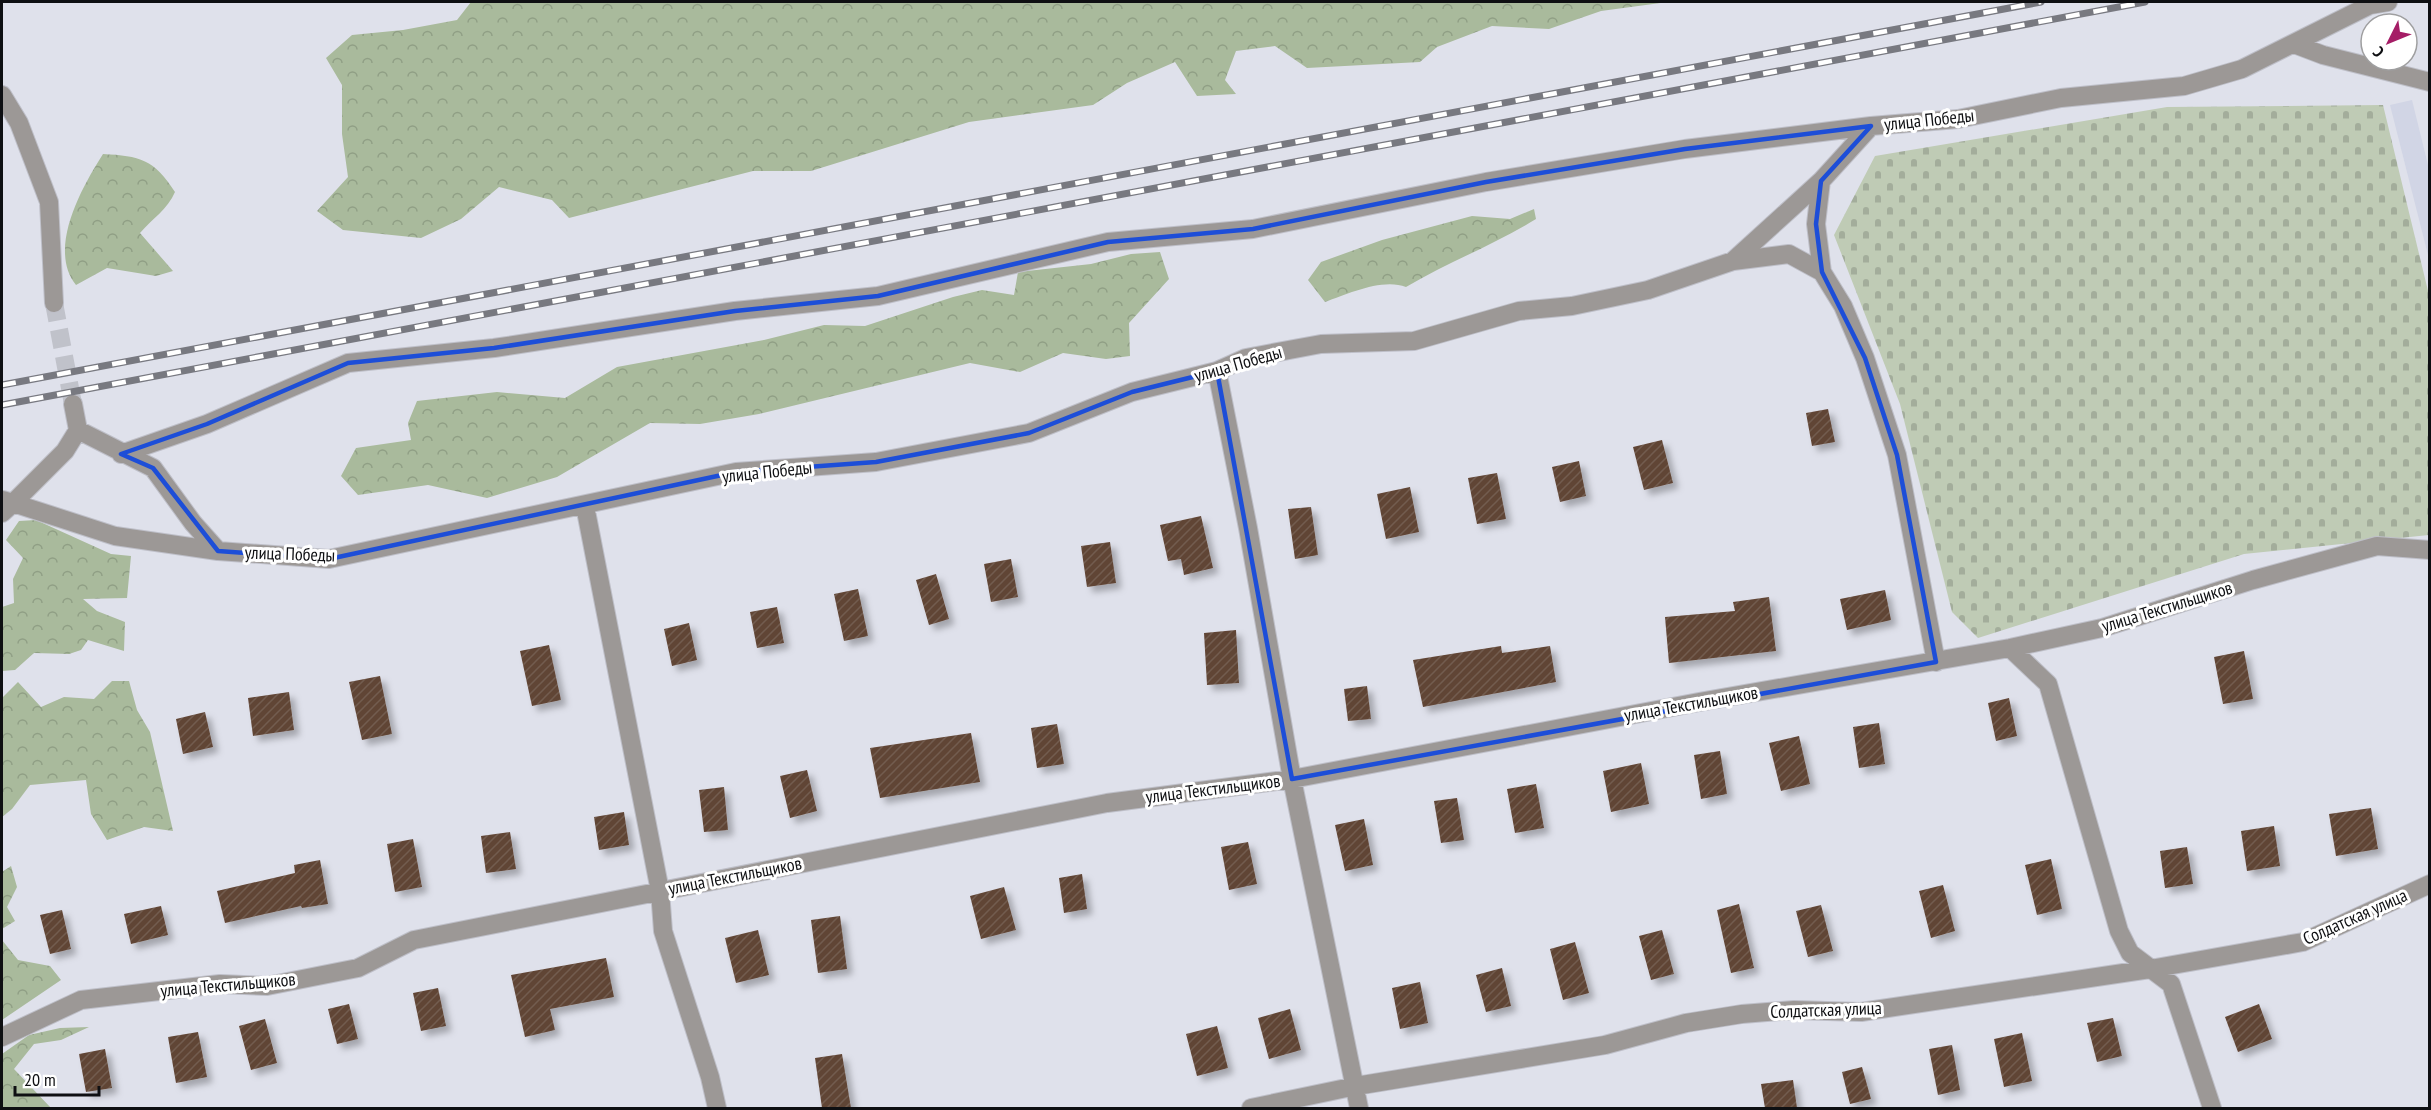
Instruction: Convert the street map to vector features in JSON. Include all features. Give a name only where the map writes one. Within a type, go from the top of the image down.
[{"type":"street","name":"улица Победы","points":[[1733,261],[1821,181],[1871,126],[1958,119],[2061,98],[2184,86],[2242,69],[2370,5],[2388,2]]},
{"type":"street","points":[[2294,44],[2323,55],[2430,82]]},
{"type":"street","points":[[2,95],[19,123],[49,202],[54,303]]},
{"type":"street","points":[[121,454],[207,424],[348,363],[494,348],[735,311],[878,296],[1108,242],[1253,230],[1486,182],[1685,148],[1871,126]]},
{"type":"street","points":[[1821,181],[1816,224],[1821,273],[1843,306],[1864,358],[1897,455],[1936,662]]},
{"type":"street","name":"улица Победы","points":[[5,505],[115,536],[218,551],[329,559],[736,472],[876,462],[1029,433],[1132,392],[1217,371],[1246,358],[1321,344],[1414,341],[1519,311],[1572,306],[1648,290],[1733,261],[1789,254],[1821,273]]},
{"type":"street","points":[[1217,371],[1250,539],[1292,779],[1359,1108]]},
{"type":"street","points":[[5,505],[65,450],[78,430],[73,404]]},
{"type":"street","points":[[78,430],[121,454],[153,468],[193,523],[218,551]]},
{"type":"street","points":[[585,506],[660,891],[663,931],[710,1077],[717,1108]]},
{"type":"street","name":"улица Текстильщиков","points":[[2,1036],[81,1000],[220,984],[279,984],[358,968],[414,940],[1107,803],[1292,779],[1699,702],[2010,648],[2102,628],[2253,580],[2377,546],[2430,550]]},
{"type":"street","points":[[2010,648],[2048,684],[2119,931],[2130,953],[2171,984],[2212,1108]]},
{"type":"street","name":"Солдатская улица","points":[[1251,1108],[1356,1086],[1605,1045],[1686,1023],[1742,1014],[1794,1010],[1861,1012],[2150,969],[2303,942],[2430,884]]},
{"type":"highlighted area","points":[[1871,126],[1821,181],[1816,224],[1822,272],[1865,358],[1897,455],[1936,662],[1292,779],[1217,371],[1132,392],[1029,433],[876,462],[736,472],[329,559],[218,551],[153,468],[121,454],[207,424],[348,363],[494,348],[735,311],[878,296],[1108,242],[1253,229],[1486,182],[1685,149]]},
{"type":"shaded area","points":[[2412,100],[2429,169],[2429,259],[2390,105]]},
{"type":"green space","points":[[471,2],[1668,2],[1601,11],[1549,29],[1492,26],[1437,47],[1420,62],[1307,68],[1275,46],[1236,51],[1225,80],[1236,94],[1197,96],[1175,62],[1127,83],[1093,105],[969,122],[811,171],[753,171],[569,218],[552,200],[499,187],[461,219],[421,238],[343,230],[317,211],[348,177],[342,134],[342,85],[326,58],[352,35],[403,30],[457,20]]},
{"type":"green space","points":[[2383,105],[2429,295],[2429,535],[2244,554],[1978,638],[1952,612],[1900,404],[1834,235],[1875,156],[2167,107]]},
{"type":"green space","points":[[103,154],[127,156],[145,161],[160,172],[175,192],[164,209],[140,233],[173,271],[156,276],[107,268],[76,285],[68,270],[65,254],[66,236],[78,200]]},
{"type":"green space","points":[[1534,209],[1536,219],[1406,287],[1386,284],[1354,291],[1325,302],[1308,280],[1321,262],[1382,240],[1472,216],[1510,219]]},
{"type":"green space","points":[[1160,252],[1169,279],[1129,323],[1130,356],[1106,359],[1063,353],[1020,372],[970,363],[759,414],[700,424],[650,423],[557,477],[487,498],[428,485],[358,495],[341,476],[356,448],[411,440],[408,423],[417,401],[497,392],[565,398],[617,367],[764,340],[824,325],[865,326],[953,297],[982,290],[1014,295],[1018,272],[1091,264],[1131,254]]},
{"type":"green space","points":[[36,520],[111,554],[131,556],[127,598],[83,599],[97,611],[125,622],[124,651],[88,640],[81,650],[69,654],[34,653],[15,670],[2,671],[2,607],[14,603],[13,579],[23,558],[6,540],[19,521]]},
{"type":"green space","points":[[112,681],[129,681],[137,710],[150,732],[173,831],[144,827],[107,840],[91,814],[86,780],[30,785],[12,809],[2,817],[2,698],[18,682],[41,707],[64,697],[94,699]]},
{"type":"green space","points":[[11,866],[17,887],[7,907],[15,921],[2,929],[2,872]]},
{"type":"green space","points":[[2,940],[18,960],[50,966],[61,980],[2,1020]]},
{"type":"green space","points":[[89,1027],[61,1040],[34,1044],[14,1069],[51,1108],[2,1108],[2,1054],[29,1035],[60,1028]]},
{"type":"building","points":[[1828,409],[1835,442],[1812,446],[1806,413]]},
{"type":"building","points":[[1662,440],[1673,483],[1644,490],[1633,447]]},
{"type":"building","points":[[1579,461],[1586,496],[1560,502],[1552,467]]},
{"type":"building","points":[[1497,473],[1506,519],[1477,524],[1468,478]]},
{"type":"building","points":[[1410,487],[1419,532],[1386,539],[1377,494]]},
{"type":"building","points":[[1311,507],[1318,555],[1295,559],[1288,509]]},
{"type":"building","points":[[1201,516],[1213,568],[1184,575],[1181,559],[1168,561],[1160,525]]},
{"type":"building","points":[[1110,542],[1116,583],[1087,587],[1081,546]]},
{"type":"building","points":[[1011,559],[1018,597],[991,602],[984,564]]},
{"type":"building","points":[[936,574],[949,619],[929,625],[916,580]]},
{"type":"building","points":[[858,589],[868,636],[844,641],[834,594]]},
{"type":"building","points":[[1885,590],[1891,620],[1847,630],[1840,599]]},
{"type":"building","points":[[1769,597],[1776,651],[1669,663],[1665,617],[1735,611],[1733,602]]},
{"type":"building","points":[[777,607],[784,643],[757,648],[750,612]]},
{"type":"building","points":[[689,623],[697,660],[672,666],[664,629]]},
{"type":"building","points":[[1236,630],[1239,683],[1207,685],[1204,633]]},
{"type":"building","points":[[549,645],[561,700],[532,706],[520,651]]},
{"type":"building","points":[[1501,646],[1502,653],[1550,646],[1556,682],[1423,707],[1413,660]]},
{"type":"building","points":[[2244,651],[2253,699],[2223,704],[2214,657]]},
{"type":"building","points":[[380,676],[392,734],[362,740],[349,682]]},
{"type":"building","points":[[1367,686],[1371,719],[1348,721],[1344,689]]},
{"type":"building","points":[[289,692],[294,730],[253,736],[248,698]]},
{"type":"building","points":[[2009,698],[2017,736],[1996,741],[1988,703]]},
{"type":"building","points":[[205,712],[213,747],[183,754],[176,719]]},
{"type":"building","points":[[1879,723],[1885,764],[1859,768],[1853,727]]},
{"type":"building","points":[[1057,724],[1064,764],[1037,768],[1031,728]]},
{"type":"building","points":[[971,733],[980,782],[880,798],[870,748]]},
{"type":"building","points":[[1799,736],[1810,784],[1781,791],[1769,743]]},
{"type":"building","points":[[1720,751],[1727,794],[1701,799],[1694,755]]},
{"type":"building","points":[[1641,763],[1649,804],[1611,812],[1603,771]]},
{"type":"building","points":[[807,770],[817,811],[790,818],[780,776]]},
{"type":"building","points":[[1536,784],[1544,828],[1515,833],[1507,789]]},
{"type":"building","points":[[724,787],[728,830],[704,832],[699,790]]},
{"type":"building","points":[[1457,798],[1464,840],[1441,843],[1434,801]]},
{"type":"building","points":[[2371,808],[2378,849],[2336,856],[2329,814]]},
{"type":"building","points":[[624,812],[629,845],[599,850],[594,817]]},
{"type":"building","points":[[1364,819],[1373,865],[1345,871],[1335,825]]},
{"type":"building","points":[[2274,826],[2280,866],[2247,871],[2241,831]]},
{"type":"building","points":[[510,832],[516,869],[486,873],[481,836]]},
{"type":"building","points":[[413,839],[422,887],[395,892],[387,844]]},
{"type":"building","points":[[1248,842],[1257,884],[1229,890],[1221,847]]},
{"type":"building","points":[[2187,847],[2193,884],[2165,888],[2160,851]]},
{"type":"building","points":[[2051,859],[2062,909],[2037,915],[2025,865]]},
{"type":"building","points":[[320,860],[328,904],[302,908],[301,906],[225,923],[217,891],[295,873],[294,865]]},
{"type":"building","points":[[1082,874],[1087,909],[1064,913],[1059,878]]},
{"type":"building","points":[[1943,885],[1955,931],[1931,938],[1919,891]]},
{"type":"building","points":[[1004,887],[1016,930],[981,939],[970,896]]},
{"type":"building","points":[[1739,904],[1754,968],[1731,973],[1717,910]]},
{"type":"building","points":[[1821,905],[1833,951],[1808,957],[1796,911]]},
{"type":"building","points":[[161,906],[168,935],[131,944],[124,914]]},
{"type":"building","points":[[62,910],[71,949],[50,954],[40,915]]},
{"type":"building","points":[[840,916],[847,969],[818,973],[811,920]]},
{"type":"building","points":[[758,930],[769,975],[736,983],[725,938]]},
{"type":"building","points":[[1662,930],[1674,974],[1651,980],[1639,936]]},
{"type":"building","points":[[1575,942],[1589,993],[1563,1000],[1550,949]]},
{"type":"building","points":[[606,958],[614,997],[550,1009],[555,1030],[525,1037],[511,975]]},
{"type":"building","points":[[1502,968],[1511,1006],[1486,1012],[1476,975]]},
{"type":"building","points":[[1420,982],[1428,1023],[1400,1029],[1392,988]]},
{"type":"building","points":[[438,988],[446,1026],[421,1031],[413,993]]},
{"type":"building","points":[[349,1004],[358,1039],[337,1044],[328,1009]]},
{"type":"building","points":[[2259,1004],[2272,1039],[2238,1052],[2225,1017]]},
{"type":"building","points":[[1290,1009],[1301,1050],[1269,1059],[1258,1018]]},
{"type":"building","points":[[2113,1018],[2122,1056],[2097,1062],[2087,1023]]},
{"type":"building","points":[[265,1019],[277,1063],[251,1070],[239,1026]]},
{"type":"building","points":[[1217,1026],[1228,1068],[1197,1076],[1186,1034]]},
{"type":"building","points":[[198,1032],[207,1077],[176,1083],[168,1037]]},
{"type":"building","points":[[2022,1033],[2032,1081],[2004,1087],[1994,1039]]},
{"type":"building","points":[[1952,1045],[1960,1090],[1938,1095],[1929,1049]]},
{"type":"building","points":[[105,1049],[112,1088],[86,1092],[79,1054]]},
{"type":"building","points":[[842,1054],[851,1108],[822,1108],[815,1058]]},
{"type":"building","points":[[1862,1067],[1871,1099],[1850,1104],[1842,1072]]},
{"type":"building","points":[[1793,1080],[1797,1108],[1765,1108],[1761,1084]]},
{"type":"tunnel","points":[[54,303],[73,404]]},
{"type":"railway","points":[[2,385],[2041,2]]},
{"type":"railway","points":[[2,405],[2145,2]]}]
